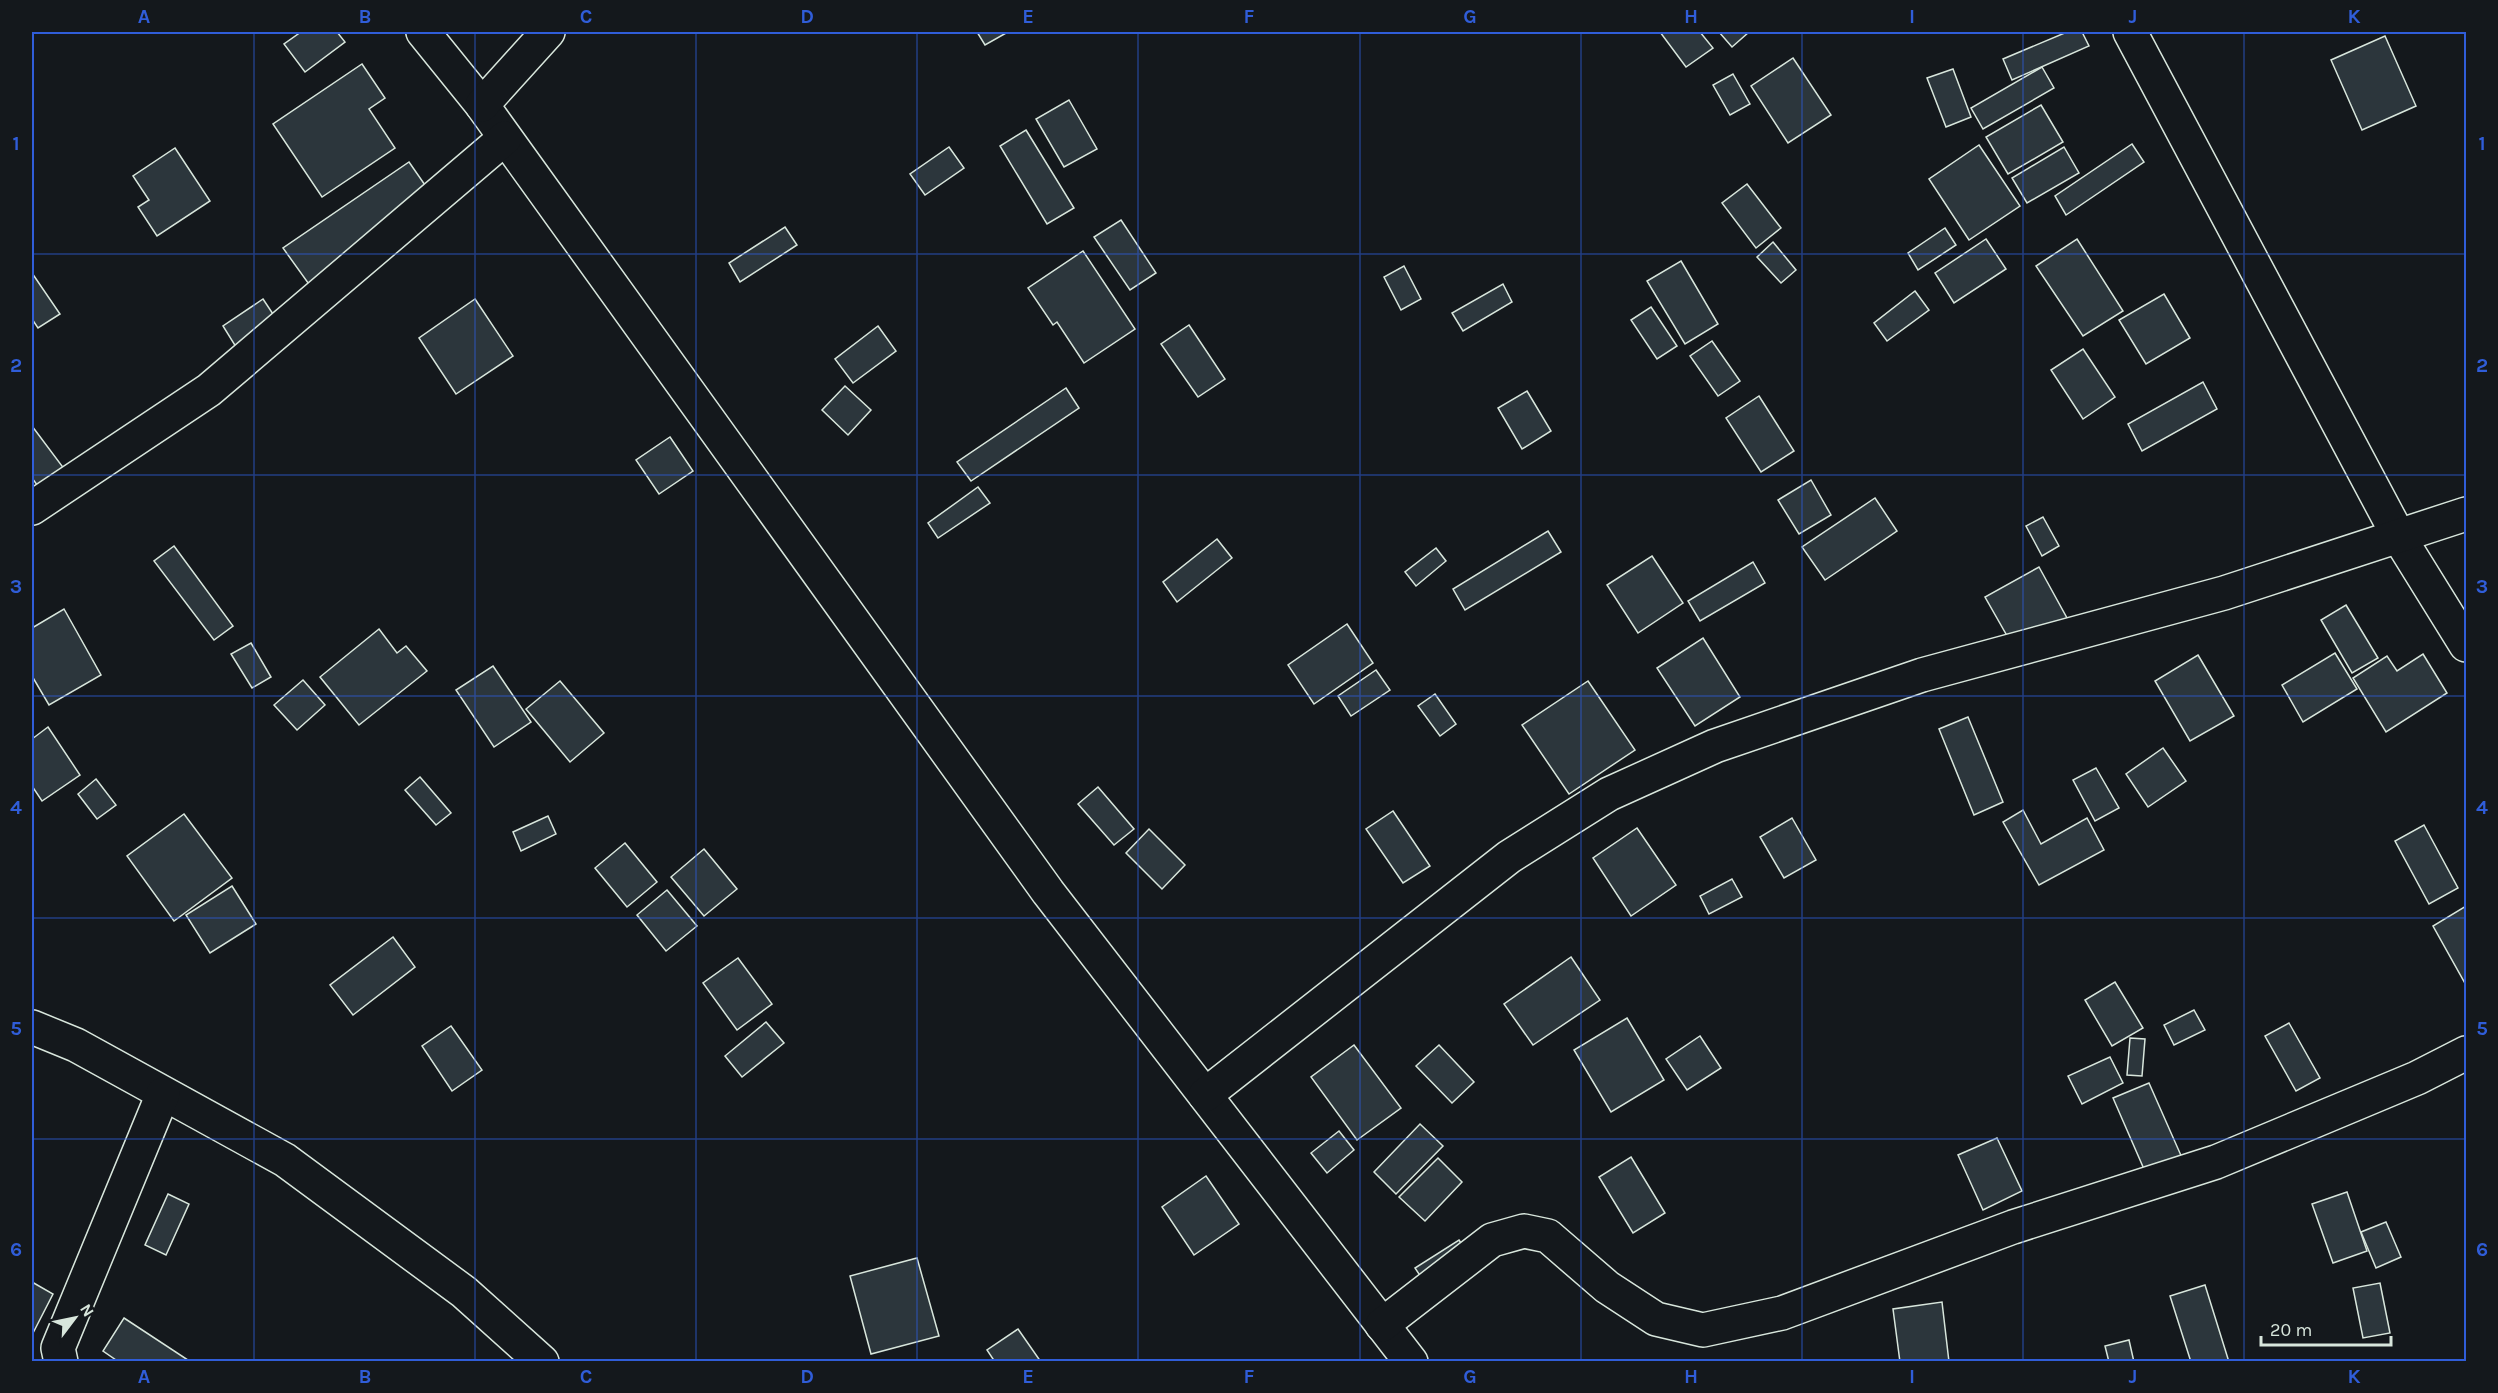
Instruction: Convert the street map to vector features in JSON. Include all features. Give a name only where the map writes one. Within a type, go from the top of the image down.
[{"type":"street","points":[[423,32],[482,105],[1041,882],[1411,1362]]},
{"type":"street","points":[[482,105],[548,32]]},
{"type":"street","points":[[2130,32],[2399,537],[2466,645]]},
{"type":"street","points":[[32,508],[209,390],[505,138]]},
{"type":"street","points":[[1205,1095],[1509,857],[1619,789],[1714,746],[1922,675],[2224,594],[2466,514]]},
{"type":"street","points":[[32,1027],[76,1045],[285,1160],[464,1292],[542,1362]]},
{"type":"street","points":[[1382,1325],[1492,1240],[1524,1231],[1548,1236],[1608,1287],[1656,1319],[1703,1330],[1782,1313],[2013,1227],[2216,1162],[2417,1078],[2466,1053]]},
{"type":"street","points":[[56,1357],[164,1094]]},
{"type":"building","points":[[301,32],[337,32],[345,42],[305,72],[284,44]]},
{"type":"building","points":[[977,32],[1008,32],[985,45]]},
{"type":"building","points":[[1660,32],[1700,32],[1713,48],[1686,67]]},
{"type":"building","points":[[1719,32],[1749,32],[1732,47]]},
{"type":"building","points":[[2067,32],[2082,32],[2089,46],[2012,80],[2003,59]]},
{"type":"building","points":[[2385,36],[2416,106],[2362,130],[2331,60]]},
{"type":"building","points":[[1793,58],[1831,115],[1788,143],[1751,86]]},
{"type":"building","points":[[362,64],[385,98],[369,109],[395,148],[322,197],[273,124]]},
{"type":"building","points":[[2042,67],[2054,88],[1983,129],[1971,108]]},
{"type":"building","points":[[1953,69],[1971,117],[1946,127],[1927,78]]},
{"type":"building","points":[[1733,74],[1750,104],[1730,115],[1713,85]]},
{"type":"building","points":[[1069,100],[1097,149],[1064,167],[1036,119]]},
{"type":"building","points":[[2041,105],[2063,142],[2008,174],[1986,137]]},
{"type":"building","points":[[1026,130],[1074,208],[1047,224],[1000,146]]},
{"type":"building","points":[[2132,144],[2144,162],[2066,215],[2055,196]]},
{"type":"building","points":[[1979,145],[2020,206],[1969,240],[1929,179]]},
{"type":"building","points":[[949,147],[964,168],[925,195],[910,174]]},
{"type":"building","points":[[2064,147],[2079,173],[2027,203],[2012,178]]},
{"type":"building","points":[[175,148],[210,201],[157,236],[138,207],[149,200],[133,176]]},
{"type":"building","points":[[409,162],[441,208],[316,294],[283,248]]},
{"type":"building","points":[[1747,184],[1781,228],[1756,248],[1722,203]]},
{"type":"building","points":[[1121,220],[1156,273],[1130,290],[1094,237]]},
{"type":"building","points":[[785,227],[797,245],[740,282],[729,263]]},
{"type":"building","points":[[1945,228],[1956,245],[1918,270],[1908,253]]},
{"type":"building","points":[[1986,239],[2006,269],[1954,303],[1935,273]]},
{"type":"building","points":[[2077,239],[2123,311],[2083,336],[2036,266]]},
{"type":"building","points":[[1773,242],[1796,270],[1781,283],[1757,257]]},
{"type":"building","points":[[1083,251],[1135,329],[1084,363],[1057,322],[1053,325],[1028,288]]},
{"type":"building","points":[[1681,261],[1718,324],[1685,344],[1647,281]]},
{"type":"building","points":[[1404,266],[1421,299],[1401,310],[1384,277]]},
{"type":"building","points":[[32,273],[60,314],[38,328],[32,319]]},
{"type":"building","points":[[1503,284],[1512,302],[1463,331],[1452,313]]},
{"type":"building","points":[[1915,291],[1929,310],[1887,341],[1874,323]]},
{"type":"building","points":[[2164,294],[2190,338],[2146,364],[2119,320]]},
{"type":"building","points":[[263,299],[277,320],[236,347],[223,326]]},
{"type":"building","points":[[475,299],[513,356],[456,394],[419,338]]},
{"type":"building","points":[[1651,307],[1677,346],[1657,359],[1631,320]]},
{"type":"building","points":[[1189,325],[1225,379],[1198,397],[1161,344]]},
{"type":"building","points":[[878,326],[896,351],[853,383],[835,359]]},
{"type":"building","points":[[1712,341],[1740,381],[1718,396],[1690,356]]},
{"type":"building","points":[[2083,349],[2115,397],[2083,419],[2051,370]]},
{"type":"building","points":[[2203,382],[2217,409],[2142,451],[2128,424]]},
{"type":"building","points":[[845,386],[871,410],[848,435],[822,410]]},
{"type":"building","points":[[1066,388],[1079,408],[971,481],[957,462]]},
{"type":"building","points":[[1527,391],[1551,431],[1522,449],[1498,408]]},
{"type":"building","points":[[1759,396],[1794,451],[1761,472],[1726,418]]},
{"type":"building","points":[[32,426],[68,474],[43,493],[32,478]]},
{"type":"building","points":[[670,437],[693,471],[659,494],[636,460]]},
{"type":"building","points":[[1811,480],[1831,515],[1799,534],[1778,500]]},
{"type":"building","points":[[978,487],[990,503],[938,538],[928,523]]},
{"type":"building","points":[[1875,498],[1897,531],[1825,580],[1802,547]]},
{"type":"building","points":[[2043,517],[2059,546],[2042,556],[2026,526]]},
{"type":"building","points":[[1548,531],[1561,552],[1465,610],[1453,589]]},
{"type":"building","points":[[1217,539],[1232,558],[1177,602],[1163,582]]},
{"type":"building","points":[[174,546],[233,626],[214,640],[154,561]]},
{"type":"building","points":[[1436,548],[1446,561],[1416,586],[1405,572]]},
{"type":"building","points":[[1652,556],[1683,603],[1638,633],[1607,585]]},
{"type":"building","points":[[1753,562],[1765,583],[1700,621],[1688,601]]},
{"type":"building","points":[[2039,567],[2067,618],[2014,648],[1985,597]]},
{"type":"building","points":[[2346,605],[2378,658],[2352,673],[2321,620]]},
{"type":"building","points":[[64,609],[101,675],[49,705],[32,676],[32,628]]},
{"type":"building","points":[[1347,624],[1373,663],[1314,704],[1288,665]]},
{"type":"building","points":[[379,629],[397,653],[406,646],[427,671],[359,725],[320,677]]},
{"type":"building","points":[[1703,638],[1740,697],[1695,726],[1657,668]]},
{"type":"building","points":[[251,643],[271,677],[252,688],[231,654]]},
{"type":"building","points":[[2335,653],[2357,689],[2303,722],[2282,685]]},
{"type":"building","points":[[2423,654],[2447,693],[2386,732],[2353,678],[2387,656],[2397,671]]},
{"type":"building","points":[[2198,655],[2234,716],[2190,741],[2155,681]]},
{"type":"building","points":[[493,666],[531,722],[494,747],[456,690]]},
{"type":"building","points":[[1376,670],[1390,690],[1351,716],[1338,696]]},
{"type":"building","points":[[303,680],[325,705],[297,730],[274,705]]},
{"type":"building","points":[[560,681],[604,733],[570,762],[526,709]]},
{"type":"building","points":[[1588,681],[1635,750],[1569,794],[1522,725]]},
{"type":"building","points":[[1435,694],[1456,724],[1440,736],[1418,706]]},
{"type":"building","points":[[1968,717],[2003,802],[1974,815],[1939,729]]},
{"type":"building","points":[[48,727],[80,775],[42,801],[32,786],[32,739]]},
{"type":"building","points":[[2163,748],[2186,781],[2148,807],[2126,774]]},
{"type":"building","points":[[2096,768],[2119,808],[2095,821],[2073,780]]},
{"type":"building","points":[[420,777],[451,813],[436,825],[405,790]]},
{"type":"building","points":[[96,779],[116,805],[97,819],[78,794]]},
{"type":"building","points":[[1098,787],[1134,829],[1114,845],[1078,804]]},
{"type":"building","points":[[2023,810],[2041,844],[2087,818],[2104,850],[2039,885],[2003,822]]},
{"type":"building","points":[[1393,811],[1430,866],[1403,883],[1366,829]]},
{"type":"building","points":[[184,814],[232,878],[174,921],[127,856]]},
{"type":"building","points":[[548,816],[556,834],[521,851],[513,832]]},
{"type":"building","points":[[1792,818],[1816,860],[1784,878],[1760,837]]},
{"type":"building","points":[[2424,825],[2458,888],[2429,904],[2395,841]]},
{"type":"building","points":[[1637,828],[1676,885],[1631,916],[1593,858]]},
{"type":"building","points":[[1149,829],[1185,865],[1162,889],[1126,853]]},
{"type":"building","points":[[625,843],[657,882],[627,907],[595,868]]},
{"type":"building","points":[[704,849],[737,889],[704,916],[671,877]]},
{"type":"building","points":[[1732,879],[1742,897],[1709,914],[1700,896]]},
{"type":"building","points":[[232,886],[256,924],[210,953],[186,915]]},
{"type":"building","points":[[667,890],[697,926],[666,951],[637,915]]},
{"type":"building","points":[[2466,906],[2466,985],[2433,926]]},
{"type":"building","points":[[393,937],[415,967],[353,1015],[330,985]]},
{"type":"building","points":[[1571,957],[1600,1000],[1533,1045],[1504,1004]]},
{"type":"building","points":[[738,958],[772,1004],[737,1030],[703,983]]},
{"type":"building","points":[[2115,982],[2143,1028],[2112,1046],[2085,1000]]},
{"type":"building","points":[[2194,1010],[2205,1030],[2174,1045],[2164,1025]]},
{"type":"building","points":[[1627,1018],[1664,1080],[1611,1112],[1574,1050]]},
{"type":"building","points":[[766,1022],[784,1043],[742,1077],[725,1056]]},
{"type":"building","points":[[2289,1023],[2320,1078],[2296,1091],[2265,1036]]},
{"type":"building","points":[[451,1026],[482,1070],[452,1091],[422,1046]]},
{"type":"building","points":[[1700,1036],[1721,1068],[1687,1090],[1666,1059]]},
{"type":"building","points":[[2130,1038],[2145,1039],[2142,1076],[2127,1075]]},
{"type":"building","points":[[1354,1045],[1401,1108],[1357,1140],[1311,1077]]},
{"type":"building","points":[[1439,1045],[1474,1082],[1452,1103],[1416,1066]]},
{"type":"building","points":[[2110,1057],[2123,1083],[2082,1104],[2068,1076]]},
{"type":"building","points":[[2149,1083],[2183,1160],[2147,1176],[2113,1098]]},
{"type":"building","points":[[1420,1124],[1443,1146],[1396,1194],[1374,1172]]},
{"type":"building","points":[[1339,1131],[1354,1150],[1327,1173],[1311,1153]]},
{"type":"building","points":[[1997,1138],[2022,1191],[1983,1210],[1958,1155]]},
{"type":"building","points":[[1631,1157],[1665,1213],[1633,1233],[1599,1177]]},
{"type":"building","points":[[1438,1158],[1462,1182],[1425,1221],[1399,1197]]},
{"type":"building","points":[[1206,1176],[1239,1224],[1194,1255],[1162,1207]]},
{"type":"building","points":[[2347,1192],[2367,1251],[2333,1263],[2312,1204]]},
{"type":"building","points":[[168,1194],[189,1204],[166,1255],[145,1245]]},
{"type":"building","points":[[2386,1222],[2401,1257],[2376,1268],[2361,1232]]},
{"type":"building","points":[[1459,1240],[1474,1263],[1431,1292],[1415,1268]]},
{"type":"building","points":[[917,1258],[939,1336],[871,1354],[850,1276]]},
{"type":"building","points":[[32,1282],[53,1294],[32,1335]]},
{"type":"building","points":[[2380,1283],[2390,1333],[2363,1338],[2353,1288]]},
{"type":"building","points":[[2205,1285],[2229,1362],[2191,1362],[2170,1296]]},
{"type":"building","points":[[1942,1302],[1949,1362],[1900,1362],[1893,1309]]},
{"type":"building","points":[[124,1318],[191,1362],[119,1362],[103,1351]]},
{"type":"building","points":[[1018,1329],[1041,1362],[995,1362],[987,1350]]},
{"type":"building","points":[[2129,1340],[2134,1362],[2109,1362],[2105,1346]]}]
